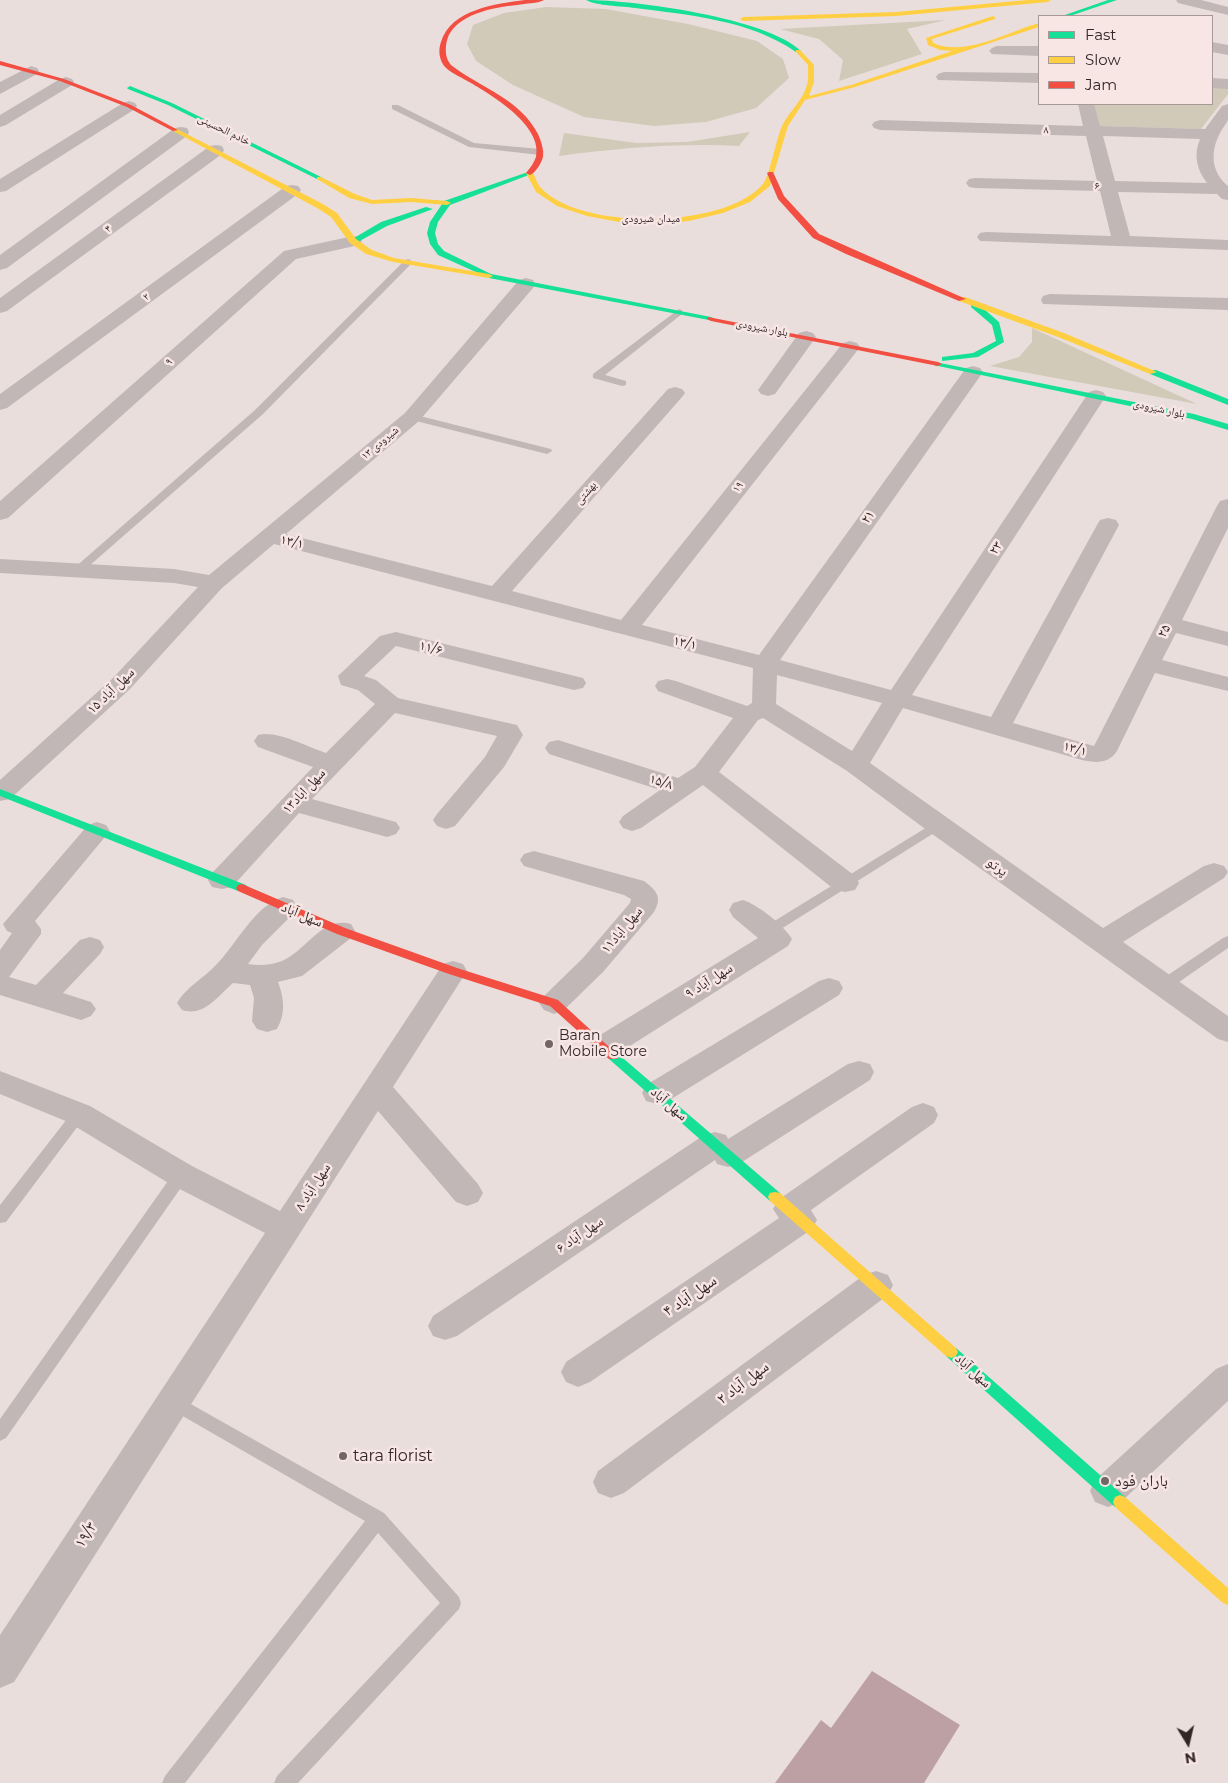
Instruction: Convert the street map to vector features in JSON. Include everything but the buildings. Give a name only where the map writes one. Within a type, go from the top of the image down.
[{"type":"main road","points":[[353,240],[384,224],[530,173],[538,163],[541,148],[528,124],[506,101],[447,65],[442,51],[444,37],[455,22],[480,10],[513,3],[541,0]]},
{"type":"main road","name":"میدان شیرودی","points":[[530,173],[539,190],[560,204],[592,215],[631,221],[672,221],[711,215],[742,204],[763,190],[771,173],[777,145],[785,125],[811,84],[811,65],[794,47],[765,32],[722,20],[589,0]]},
{"type":"main road","points":[[722,20],[789,19],[938,10],[1048,0]]},
{"type":"main road","points":[[962,50],[948,50],[934,46],[930,44],[929,38],[1054,0]]},
{"type":"main road","points":[[1068,15],[1114,0]]},
{"type":"main road","points":[[455,7],[455,22]]},
{"type":"main road","points":[[803,99],[853,86],[1038,24]]},
{"type":"main road","name":"خادم الحسینی","points":[[0,63],[66,82],[129,106],[181,132],[292,190],[334,215],[353,240],[369,252],[392,260],[489,276]]},
{"type":"main road","name":"خادم الحسینی","points":[[120,84],[170,104],[287,160],[352,196],[372,202],[411,200],[447,202]]},
{"type":"main road","points":[[771,173],[781,197],[816,236],[849,252],[970,302],[1061,335],[1228,402]]},
{"type":"main road","points":[[352,196],[368,204],[371,209],[370,214]]},
{"type":"main road","name":"بلوار شیرودی","points":[[447,202],[434,222],[431,233],[434,244],[441,253],[489,276],[914,358],[1194,417],[1228,427]]},
{"type":"main road","points":[[334,215],[350,219]]},
{"type":"main road","points":[[914,358],[958,359],[985,353],[1000,342],[996,324],[970,302]]},
{"type":"main road","name":"سهل آباد","points":[[1,792],[222,880],[341,931],[453,971],[554,1003],[603,1048],[722,1149],[1228,1598]]},
{"type":"street","points":[[1183,0],[1228,11]]},
{"type":"street","points":[[1213,47],[1228,50]]},
{"type":"street","points":[[997,50],[1038,51]]},
{"type":"street","points":[[0,89],[31,71]]},
{"type":"street","points":[[944,76],[1038,78]]},
{"type":"street","points":[[0,122],[66,82]]},
{"type":"street","points":[[1213,83],[1228,84]]},
{"type":"street","points":[[1086,105],[1122,242]]},
{"type":"street","points":[[0,187],[129,106]]},
{"type":"street","points":[[1224,192],[1210,178],[1203,159],[1211,134],[1227,111]]},
{"type":"street","name":"۸","points":[[880,125],[1211,134]]},
{"type":"street","points":[[0,264],[181,132]]},
{"type":"street","name":"۴","points":[[0,307],[216,150]]},
{"type":"street","points":[[1206,169],[1228,170]]},
{"type":"street","name":"۶","points":[[975,183],[1107,186],[1224,192]]},
{"type":"street","name":"۲","points":[[0,404],[292,190]]},
{"type":"street","points":[[986,237],[1228,245]]},
{"type":"street","name":"۹","points":[[0,513],[290,255],[353,240]]},
{"type":"street","points":[[0,284],[26,289]]},
{"type":"street","name":"شیرودی ۱۳","points":[[214,583],[412,417],[526,284]]},
{"type":"street","points":[[1050,300],[1228,304]]},
{"type":"street","points":[[768,390],[806,337]]},
{"type":"street","name":"۱۹","points":[[627,628],[850,347]]},
{"type":"street","name":"۲۱","points":[[765,664],[974,372]]},
{"type":"street","name":"بهشتی","points":[[498,593],[675,393]]},
{"type":"street","name":"۲۳","points":[[856,765],[896,700],[1096,396]]},
{"type":"street","name":"۲۵","points":[[1099,754],[1104,751],[1228,506]]},
{"type":"street","points":[[999,726],[1108,525]]},
{"type":"street","name":"۱۳/۱","points":[[269,536],[498,593],[999,726],[1091,754],[1099,754]]},
{"type":"street","points":[[0,566],[174,576],[214,583]]},
{"type":"street","name":"سهل آباد ۱۵","points":[[1,792],[121,684],[214,583]]},
{"type":"street","points":[[1168,624],[1228,639]]},
{"type":"street","name":"۱۱/۶","points":[[390,704],[367,686],[349,678],[388,641],[392,640],[574,683]]},
{"type":"street","points":[[756,711],[765,664]]},
{"type":"street","points":[[1147,664],[1228,684]]},
{"type":"street","name":"پرتو","points":[[666,686],[756,711],[856,765],[938,826],[1228,1031]]},
{"type":"street","points":[[390,704],[508,731],[510,735],[495,761],[446,820]]},
{"type":"street","name":"سهل اباد۱۳","points":[[222,880],[292,803],[390,704]]},
{"type":"street","name":"۱۵/۸","points":[[558,748],[681,788],[704,773],[756,711]]},
{"type":"street","points":[[267,742],[330,764]]},
{"type":"street","points":[[704,773],[845,883]]},
{"type":"street","points":[[632,822],[681,788]]},
{"type":"street","points":[[292,803],[387,828]]},
{"type":"street","points":[[0,970],[27,934],[27,929],[9,921],[97,830]]},
{"type":"street","name":"سهل اباد۱۱","points":[[534,860],[634,888],[645,896],[644,905],[593,964],[554,1003]]},
{"type":"street","points":[[1102,942],[1214,872]]},
{"type":"street","points":[[192,1003],[227,972],[252,938],[284,907]]},
{"type":"street","points":[[743,910],[768,931]]},
{"type":"street","points":[[227,972],[261,976],[292,969],[341,931]]},
{"type":"street","name":"سهل آباد ۹","points":[[603,1048],[778,939],[768,931]]},
{"type":"street","points":[[41,998],[90,947]]},
{"type":"street","name":"سهل آباد ۸","points":[[173,1402],[453,971]]},
{"type":"street","points":[[261,976],[269,998],[267,1021]]},
{"type":"street","points":[[0,985],[81,1009]]},
{"type":"street","points":[[657,1094],[828,988]]},
{"type":"street","name":"سهل آباد ۶","points":[[445,1326],[722,1149],[859,1072]]},
{"type":"street","points":[[0,1082],[79,1114],[181,1175],[286,1229]]},
{"type":"street","points":[[376,1089],[467,1192]]},
{"type":"street","name":"سهل آباد ۴","points":[[578,1372],[795,1214],[923,1115]]},
{"type":"street","name":"سهل آباد ۲","points":[[611,1482],[876,1285]]},
{"type":"street","points":[[1108,1491],[1228,1380]]},
{"type":"street","name":"۱۹/۳","points":[[0,1668],[173,1402]]},
{"type":"lane","points":[[395,108],[472,145],[540,152]]},
{"type":"lane","points":[[77,571],[259,412],[408,262]]},
{"type":"lane","points":[[622,383],[597,376],[679,312]]},
{"type":"lane","points":[[412,417],[547,451]]},
{"type":"lane","points":[[768,931],[938,826]]},
{"type":"lane","points":[[1164,985],[1228,940]]},
{"type":"lane","points":[[0,1217],[79,1114]]},
{"type":"lane","points":[[0,1433],[181,1175]]},
{"type":"lane","points":[[173,1402],[378,1519],[452,1602],[284,1783]]},
{"type":"lane","points":[[172,1783],[378,1519]]},
{"type":"shaded area","points":[[546,7],[606,9],[688,24],[757,41],[783,59],[789,78],[756,108],[706,122],[654,126],[584,117],[513,85],[476,61],[467,44],[473,25],[504,13]]},
{"type":"shaded area","points":[[946,20],[907,29],[922,54],[839,81],[843,60],[819,39],[780,29]]},
{"type":"shaded area","points":[[1213,86],[1228,86],[1228,94],[1201,129],[1096,126],[1091,105],[1213,105]]},
{"type":"shaded area","points":[[750,132],[739,146],[649,147],[559,156],[564,133],[636,143],[687,142]]},
{"type":"shaded area","points":[[1032,328],[1197,404],[990,366],[1019,357],[1032,342]]},
{"type":"traffic: fast","points":[[589,0],[731,22],[759,30],[782,40],[798,51]]},
{"type":"traffic: fast","points":[[1068,15],[1114,0]]},
{"type":"traffic: fast","points":[[130,88],[170,104],[319,178]]},
{"type":"traffic: fast","points":[[530,173],[447,203],[434,222],[431,233],[434,244],[441,253],[489,276],[711,319]]},
{"type":"traffic: fast","points":[[353,241],[384,224],[429,209]]},
{"type":"traffic: fast","points":[[945,359],[975,355],[1000,342],[996,324],[974,305]]},
{"type":"traffic: fast","points":[[938,364],[1194,417],[1228,427]]},
{"type":"traffic: fast","points":[[1153,372],[1228,402]]},
{"type":"traffic: fast","points":[[0,792],[242,888]]},
{"type":"traffic: fast","points":[[613,1056],[775,1197]]},
{"type":"traffic: fast","points":[[951,1352],[1120,1502]]},
{"type":"traffic: slow","points":[[743,19],[896,14],[1048,0]]},
{"type":"traffic: slow","points":[[962,50],[942,49],[930,44],[929,38],[993,18]]},
{"type":"traffic: slow","points":[[803,99],[853,86],[1038,25]]},
{"type":"traffic: slow","points":[[530,173],[539,190],[560,204],[587,214],[619,220],[654,222],[689,219],[721,212],[747,200],[767,184],[785,126],[809,90],[811,82],[811,65],[798,51]]},
{"type":"traffic: slow","points":[[175,130],[320,206],[334,215],[353,241],[369,252],[393,260],[489,276]]},
{"type":"traffic: slow","points":[[319,178],[352,196],[372,202],[411,200],[447,203]]},
{"type":"traffic: slow","points":[[962,299],[1061,335],[1153,372]]},
{"type":"traffic: slow","points":[[775,1197],[951,1352]]},
{"type":"traffic: slow","points":[[1120,1502],[1228,1598]]},
{"type":"traffic: jam","points":[[530,173],[540,153],[536,138],[527,123],[503,100],[449,67],[444,59],[442,47],[446,34],[455,24],[467,16],[497,6],[541,0]]},
{"type":"traffic: jam","points":[[0,63],[62,80],[129,106],[175,130]]},
{"type":"traffic: jam","points":[[771,173],[781,197],[816,236],[849,252],[962,299]]},
{"type":"traffic: jam","points":[[711,319],[938,364]]},
{"type":"traffic: jam","points":[[242,888],[341,931],[453,971],[554,1003],[613,1056]]},
{"type":"place","name":"Baran Mobile Store","points":[[549,1044]]},
{"type":"place","name":"tara florist","points":[[343,1456]]},
{"type":"place","name":"باران فود","points":[[1105,1481]]}]
